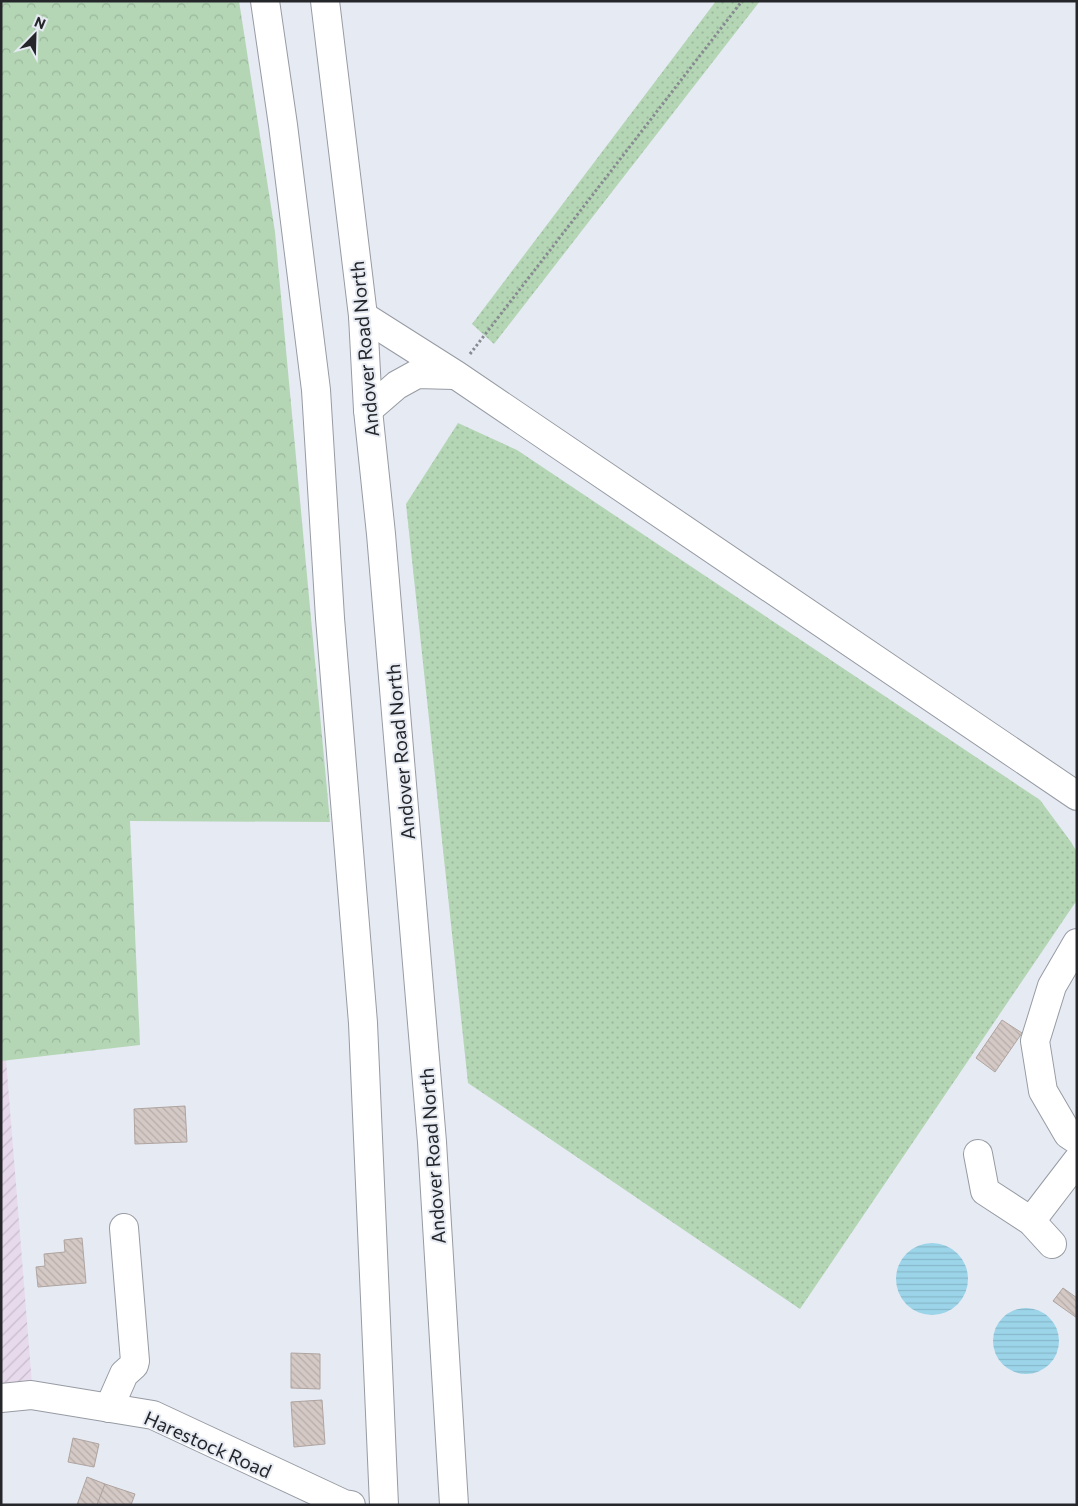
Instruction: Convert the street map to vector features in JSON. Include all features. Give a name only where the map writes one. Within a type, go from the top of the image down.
[{"type":"main road","points":[[265,1],[283,125],[316,390],[330,618],[363,1023],[384,1505]]},
{"type":"main road","name":"Andover Road North","points":[[326,1],[362,316],[368,410],[382,534],[432,1142],[448,1504]]},
{"type":"main road","points":[[362,316],[456,375],[1077,796]]},
{"type":"main road","points":[[368,410],[396,385],[417,374],[456,375]]},
{"type":"main road","points":[[1077,943],[1052,986],[1035,1041],[1043,1091],[1068,1134],[1077,1140]]},
{"type":"main road","points":[[978,1154],[985,1191],[1031,1221],[1052,1244]]},
{"type":"main road","points":[[1031,1221],[1077,1160]]},
{"type":"main road","points":[[109,1408],[124,1374],[134,1365],[135,1361],[124,1228]]},
{"type":"main road","name":"Harestock Road","points":[[1,1398],[31,1395],[152,1415],[268,1470],[344,1504],[351,1505]]},
{"type":"path","points":[[471,352],[742,1]]},
{"type":"shaded area","points":[[6,1060],[32,1384],[1,1386],[1,1061]]},
{"type":"green space","points":[[1,1],[239,1],[275,232],[330,822],[130,821],[140,1045],[1,1061]]},
{"type":"green space","points":[[716,1],[760,1],[494,344],[472,324]]},
{"type":"green space","points":[[458,423],[517,450],[1040,800],[1077,852],[1077,900],[800,1309],[468,1083],[406,504]]},
{"type":"water","points":[[932,1243],[952,1249],[962,1259],[968,1279],[962,1299],[952,1309],[932,1315],[912,1309],[902,1299],[896,1279],[902,1259],[912,1249]]},
{"type":"water","points":[[1026,1308],[1039,1311],[1049,1318],[1056,1328],[1059,1341],[1056,1354],[1049,1364],[1039,1371],[1026,1374],[1013,1371],[1003,1364],[996,1354],[993,1341],[996,1328],[1003,1318],[1013,1311]]},
{"type":"building","points":[[1002,1020],[1022,1033],[995,1072],[976,1058]]},
{"type":"building","points":[[185,1106],[187,1142],[135,1144],[134,1109]]},
{"type":"building","points":[[82,1238],[86,1283],[38,1287],[36,1267],[45,1266],[44,1254],[65,1252],[64,1240]]},
{"type":"building","points":[[1063,1288],[1077,1298],[1077,1318],[1053,1301]]},
{"type":"building","points":[[291,1353],[320,1354],[320,1389],[291,1388]]},
{"type":"building","points":[[322,1400],[325,1444],[294,1447],[291,1402]]},
{"type":"building","points":[[73,1438],[99,1444],[94,1467],[68,1462]]},
{"type":"building","points":[[87,1477],[105,1484],[97,1505],[77,1505]]},
{"type":"building","points":[[105,1484],[135,1494],[131,1505],[97,1505]]}]
